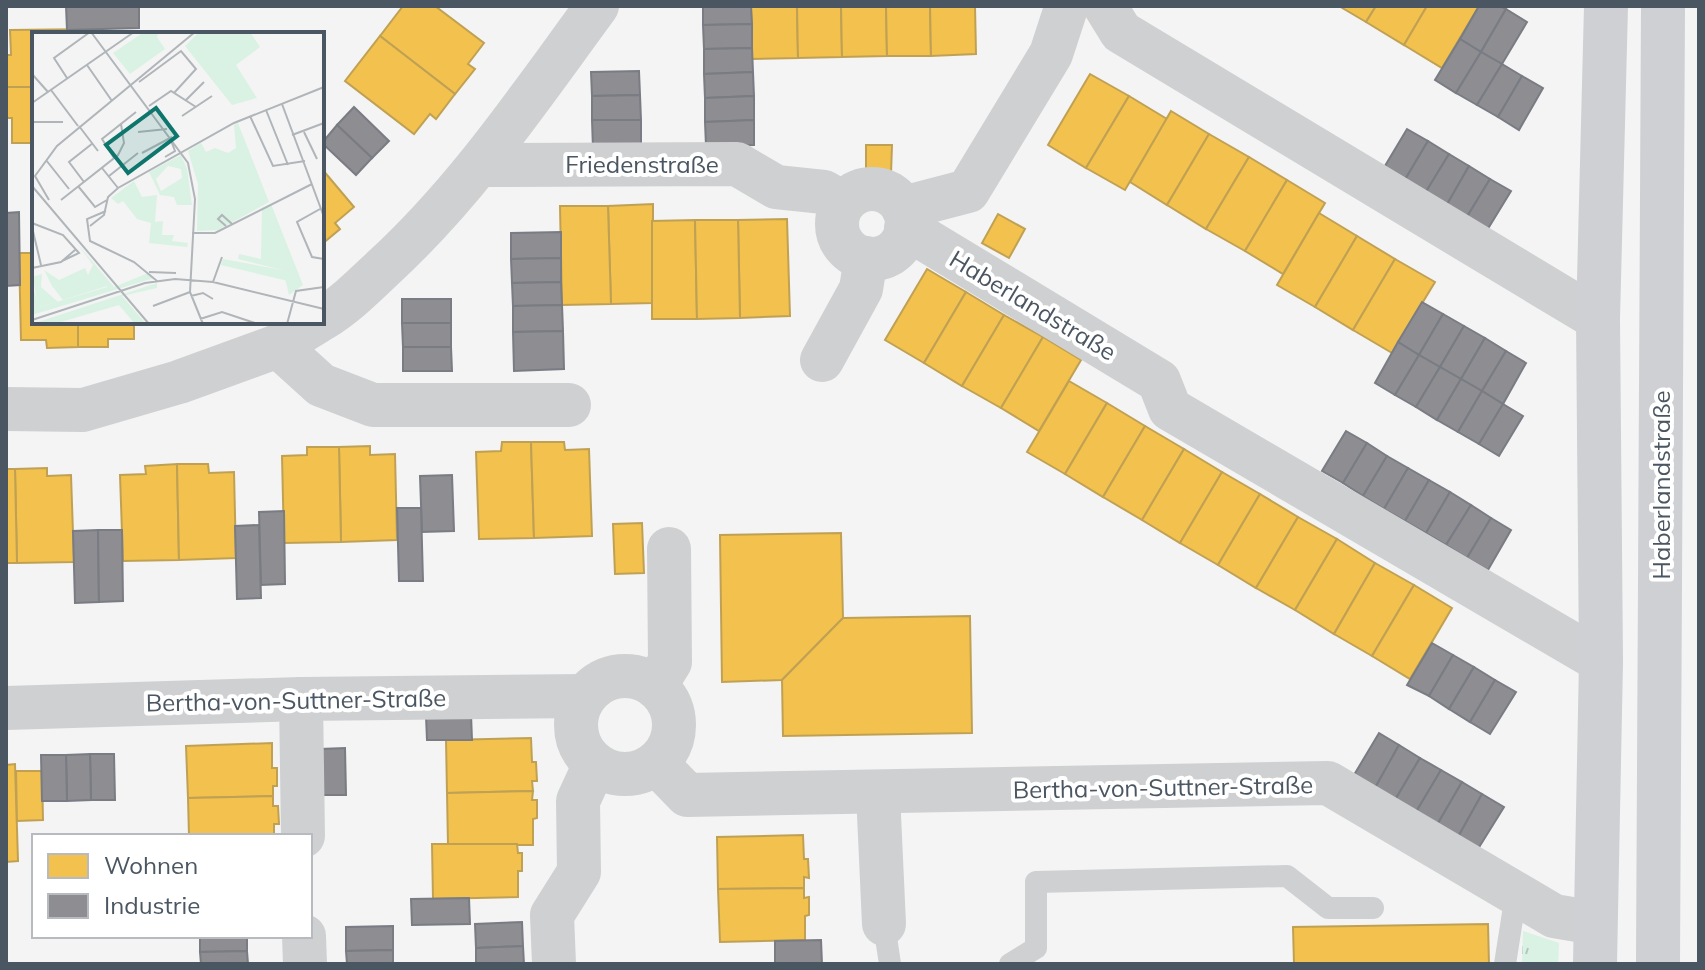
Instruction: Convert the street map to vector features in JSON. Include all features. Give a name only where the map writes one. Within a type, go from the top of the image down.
[{"type":"street","points":[[324,318],[339,308],[425,230],[480,165],[597,6]]},
{"type":"street","name":"Haberlandstraße","points":[[1658,964],[1663,6]]},
{"type":"street","points":[[905,218],[968,191],[1077,7],[1598,319]]},
{"type":"street","points":[[1595,944],[1601,661],[1598,319],[1601,8]]},
{"type":"street","name":"Friedenstraße","points":[[480,165],[737,164],[776,187],[824,192],[843,203]]},
{"type":"street","points":[[875,189],[886,192],[905,218],[896,248],[877,258],[866,258],[846,247],[837,226],[843,203],[852,194],[875,189]]},
{"type":"street","name":"Haberlandstraße","points":[[905,218],[1159,381],[1170,409],[1601,661]]},
{"type":"street","points":[[822,360],[861,289],[866,258]]},
{"type":"street","points":[[6,409],[83,410],[179,382],[278,346],[314,324]]},
{"type":"street","points":[[278,346],[321,385],[373,405],[569,405]]},
{"type":"street","points":[[585,696],[578,710],[578,740],[595,764],[625,774],[642,771],[656,763],[672,739],[674,724],[671,710],[655,686],[670,662],[669,549]]},
{"type":"street","name":"Bertha-von-Suttner-Straße","points":[[6,708],[301,699],[585,696],[610,678],[625,676],[655,686]]},
{"type":"street","points":[[301,699],[303,834]]},
{"type":"street","name":"Bertha-von-Suttner-Straße","points":[[656,763],[687,795],[1328,783],[1554,916],[1595,944]]},
{"type":"street","points":[[554,964],[552,915],[579,872],[578,801],[595,764]]},
{"type":"street","points":[[878,793],[887,944]]},
{"type":"street","points":[[304,938],[305,964]]},
{"type":"lane","points":[[1010,964],[1036,948],[1036,882],[1287,876],[1328,908],[1373,908]]},
{"type":"lane","points":[[1505,964],[1516,894]]},
{"type":"green space","points":[[1523,931],[1559,943],[1558,964],[1522,964]]},
{"type":"building: Wohnen","points":[[403,6],[435,6],[484,43],[468,64],[475,69],[455,94],[380,36]]},
{"type":"building: Wohnen","points":[[751,6],[797,6],[798,58],[752,59]]},
{"type":"building: Wohnen","points":[[797,6],[841,6],[842,57],[798,58]]},
{"type":"building: Wohnen","points":[[841,6],[886,6],[887,56],[842,57]]},
{"type":"building: Wohnen","points":[[886,6],[930,6],[931,56],[887,56]]},
{"type":"building: Wohnen","points":[[930,6],[975,6],[976,54],[931,56]]},
{"type":"building: Wohnen","points":[[1339,6],[1376,6],[1366,22]]},
{"type":"building: Wohnen","points":[[1376,6],[1427,6],[1404,45],[1366,22]]},
{"type":"building: Wohnen","points":[[1427,6],[1479,6],[1442,68],[1404,45]]},
{"type":"building: Wohnen","points":[[97,29],[97,32],[32,32],[32,87],[6,87],[6,55],[11,55],[10,30]]},
{"type":"building: Wohnen","points":[[380,36],[455,94],[436,119],[430,114],[414,134],[345,81]]},
{"type":"building: Wohnen","points":[[1090,74],[1129,96],[1086,168],[1048,145]]},
{"type":"building: Wohnen","points":[[6,87],[32,87],[32,143],[12,143],[12,118],[6,118]]},
{"type":"building: Wohnen","points":[[1129,96],[1167,119],[1125,190],[1086,168]]},
{"type":"building: Wohnen","points":[[1171,111],[1209,134],[1167,205],[1130,182]]},
{"type":"building: Wohnen","points":[[1209,134],[1249,157],[1206,229],[1167,205]]},
{"type":"building: Wohnen","points":[[866,145],[892,145],[891,174],[866,173]]},
{"type":"building: Wohnen","points":[[1249,157],[1287,180],[1245,251],[1206,229]]},
{"type":"building: Wohnen","points":[[324,171],[354,207],[335,223],[340,229],[324,242]]},
{"type":"building: Wohnen","points":[[1287,180],[1325,203],[1283,274],[1245,251]]},
{"type":"building: Wohnen","points":[[653,204],[653,303],[611,304],[608,206]]},
{"type":"building: Wohnen","points":[[560,206],[608,206],[611,304],[562,305]]},
{"type":"building: Wohnen","points":[[1319,213],[1357,236],[1315,307],[1277,285]]},
{"type":"building: Wohnen","points":[[998,214],[1025,229],[1009,258],[982,243]]},
{"type":"building: Wohnen","points":[[787,219],[790,316],[740,318],[738,220]]},
{"type":"building: Wohnen","points":[[695,220],[697,319],[652,319],[652,221]]},
{"type":"building: Wohnen","points":[[695,220],[738,220],[740,318],[697,319]]},
{"type":"building: Wohnen","points":[[1357,236],[1395,259],[1353,330],[1315,307]]},
{"type":"building: Wohnen","points":[[19,253],[32,253],[32,324],[78,324],[78,347],[47,348],[46,340],[21,340]]},
{"type":"building: Wohnen","points":[[1395,259],[1435,282],[1392,353],[1353,330]]},
{"type":"building: Wohnen","points":[[927,269],[966,292],[924,363],[885,340]]},
{"type":"building: Wohnen","points":[[966,292],[1004,315],[962,386],[924,363]]},
{"type":"building: Wohnen","points":[[1004,315],[1043,337],[1001,408],[962,386]]},
{"type":"building: Wohnen","points":[[78,324],[134,324],[134,339],[108,339],[108,347],[78,347]]},
{"type":"building: Wohnen","points":[[1043,337],[1081,360],[1039,431],[1001,408]]},
{"type":"building: Wohnen","points":[[1069,381],[1107,403],[1065,474],[1027,452]]},
{"type":"building: Wohnen","points":[[1107,403],[1145,426],[1103,497],[1065,474]]},
{"type":"building: Wohnen","points":[[1145,426],[1184,449],[1142,520],[1103,497]]},
{"type":"building: Wohnen","points":[[502,442],[531,442],[534,538],[479,539],[476,452],[501,451]]},
{"type":"building: Wohnen","points":[[531,442],[564,442],[565,450],[589,449],[592,536],[534,538]]},
{"type":"building: Wohnen","points":[[370,446],[370,455],[395,454],[397,540],[341,542],[339,447]]},
{"type":"building: Wohnen","points":[[307,447],[339,447],[341,542],[284,543],[282,456],[307,455]]},
{"type":"building: Wohnen","points":[[1184,449],[1222,472],[1180,543],[1142,520]]},
{"type":"building: Wohnen","points":[[177,464],[179,560],[123,561],[120,475],[146,474],[145,466]]},
{"type":"building: Wohnen","points":[[177,464],[208,464],[209,473],[234,472],[236,558],[179,560]]},
{"type":"building: Wohnen","points":[[47,468],[47,476],[71,475],[74,562],[17,563],[15,469]]},
{"type":"building: Wohnen","points":[[6,469],[15,469],[17,563],[6,563]]},
{"type":"building: Wohnen","points":[[1222,472],[1260,494],[1218,565],[1180,543]]},
{"type":"building: Wohnen","points":[[1260,494],[1298,517],[1256,588],[1218,565]]},
{"type":"building: Wohnen","points":[[1298,517],[1337,539],[1295,610],[1256,588]]},
{"type":"building: Wohnen","points":[[642,523],[644,573],[615,574],[613,524]]},
{"type":"building: Wohnen","points":[[841,533],[843,618],[782,680],[722,682],[720,535]]},
{"type":"building: Wohnen","points":[[1337,539],[1375,563],[1334,634],[1295,610]]},
{"type":"building: Wohnen","points":[[1375,563],[1414,585],[1372,656],[1334,634]]},
{"type":"building: Wohnen","points":[[1414,585],[1452,608],[1410,679],[1372,656]]},
{"type":"building: Wohnen","points":[[970,616],[972,733],[783,736],[782,680],[843,618]]},
{"type":"building: Wohnen","points":[[531,738],[537,781],[532,781],[533,791],[447,793],[446,740]]},
{"type":"building: Wohnen","points":[[272,743],[272,768],[277,768],[277,786],[273,786],[273,796],[188,798],[186,746]]},
{"type":"building: Wohnen","points":[[15,764],[18,861],[6,862],[6,765]]},
{"type":"building: Wohnen","points":[[16,771],[42,771],[43,820],[17,821]]},
{"type":"building: Wohnen","points":[[533,791],[532,800],[537,800],[537,818],[533,819],[533,845],[448,845],[447,793]]},
{"type":"building: Wohnen","points":[[273,796],[273,806],[278,806],[279,824],[274,824],[274,834],[189,834],[188,798]]},
{"type":"building: Wohnen","points":[[803,835],[809,878],[804,877],[804,888],[718,889],[717,837]]},
{"type":"building: Wohnen","points":[[432,844],[517,844],[518,853],[522,853],[518,897],[433,899]]},
{"type":"building: Wohnen","points":[[804,888],[804,898],[809,897],[805,940],[720,942],[718,889]]},
{"type":"building: Wohnen","points":[[1488,924],[1489,964],[1294,964],[1293,927]]},
{"type":"building: Industrie","points":[[66,6],[139,6],[139,28],[67,30]]},
{"type":"building: Industrie","points":[[703,6],[751,6],[752,24],[703,25]]},
{"type":"building: Industrie","points":[[1479,6],[1506,9],[1481,52],[1460,39]]},
{"type":"building: Industrie","points":[[1506,9],[1527,22],[1502,64],[1481,52]]},
{"type":"building: Industrie","points":[[752,24],[752,48],[704,49],[703,25]]},
{"type":"building: Industrie","points":[[1460,39],[1481,52],[1456,93],[1435,80]]},
{"type":"building: Industrie","points":[[752,48],[753,72],[704,74],[704,49]]},
{"type":"building: Industrie","points":[[1481,52],[1502,64],[1477,105],[1456,93]]},
{"type":"building: Industrie","points":[[1502,64],[1522,76],[1498,117],[1477,105]]},
{"type":"building: Industrie","points":[[639,71],[640,95],[592,96],[591,72]]},
{"type":"building: Industrie","points":[[753,72],[754,96],[705,98],[704,74]]},
{"type":"building: Industrie","points":[[1522,76],[1543,88],[1519,130],[1498,117]]},
{"type":"building: Industrie","points":[[640,95],[641,120],[592,120],[592,96]]},
{"type":"building: Industrie","points":[[754,96],[754,120],[705,122],[705,98]]},
{"type":"building: Industrie","points":[[354,107],[389,141],[372,158],[337,125]]},
{"type":"building: Industrie","points":[[592,120],[641,120],[641,148],[593,149]]},
{"type":"building: Industrie","points":[[754,120],[754,145],[706,146],[705,122]]},
{"type":"building: Industrie","points":[[337,125],[372,158],[356,175],[324,145]]},
{"type":"building: Industrie","points":[[1407,129],[1428,141],[1403,183],[1382,171]]},
{"type":"building: Industrie","points":[[1428,141],[1449,154],[1424,195],[1403,183]]},
{"type":"building: Industrie","points":[[1449,154],[1469,166],[1445,208],[1424,195]]},
{"type":"building: Industrie","points":[[1469,166],[1490,179],[1465,220],[1445,208]]},
{"type":"building: Industrie","points":[[1490,179],[1511,191],[1486,232],[1465,220]]},
{"type":"building: Industrie","points":[[19,212],[20,285],[6,286],[6,213]]},
{"type":"building: Industrie","points":[[561,232],[561,258],[511,259],[511,233]]},
{"type":"building: Industrie","points":[[561,258],[561,282],[512,283],[511,259]]},
{"type":"building: Industrie","points":[[561,282],[562,305],[513,306],[512,283]]},
{"type":"building: Industrie","points":[[402,299],[451,299],[451,323],[402,323]]},
{"type":"building: Industrie","points":[[1422,302],[1443,314],[1419,355],[1398,342]]},
{"type":"building: Industrie","points":[[562,305],[563,331],[513,332],[513,306]]},
{"type":"building: Industrie","points":[[1443,314],[1464,326],[1440,367],[1419,355]]},
{"type":"building: Industrie","points":[[402,323],[451,323],[451,347],[403,347]]},
{"type":"building: Industrie","points":[[1464,326],[1485,338],[1461,379],[1440,367]]},
{"type":"building: Industrie","points":[[563,331],[564,369],[514,371],[513,332]]},
{"type":"building: Industrie","points":[[1485,338],[1506,351],[1482,391],[1461,379]]},
{"type":"building: Industrie","points":[[1398,342],[1419,355],[1395,395],[1375,383]]},
{"type":"building: Industrie","points":[[403,347],[451,347],[452,371],[403,371]]},
{"type":"building: Industrie","points":[[1506,351],[1526,363],[1503,404],[1482,391]]},
{"type":"building: Industrie","points":[[1419,355],[1440,367],[1416,407],[1395,395]]},
{"type":"building: Industrie","points":[[1440,367],[1461,379],[1437,420],[1416,407]]},
{"type":"building: Industrie","points":[[1461,379],[1482,391],[1458,432],[1437,420]]},
{"type":"building: Industrie","points":[[1482,391],[1503,404],[1479,444],[1458,432]]},
{"type":"building: Industrie","points":[[1503,404],[1523,416],[1499,456],[1479,444]]},
{"type":"building: Industrie","points":[[1346,431],[1367,443],[1343,483],[1322,471]]},
{"type":"building: Industrie","points":[[1367,443],[1387,456],[1363,496],[1343,483]]},
{"type":"building: Industrie","points":[[1387,456],[1408,468],[1384,509],[1363,496]]},
{"type":"building: Industrie","points":[[1408,468],[1429,480],[1405,521],[1384,509]]},
{"type":"building: Industrie","points":[[452,475],[454,531],[422,532],[420,476]]},
{"type":"building: Industrie","points":[[1429,480],[1450,492],[1426,533],[1405,521]]},
{"type":"building: Industrie","points":[[1450,492],[1471,505],[1446,545],[1426,533]]},
{"type":"building: Industrie","points":[[1471,505],[1491,518],[1467,558],[1446,545]]},
{"type":"building: Industrie","points":[[397,508],[421,508],[423,581],[399,581]]},
{"type":"building: Industrie","points":[[284,511],[285,584],[261,585],[259,512]]},
{"type":"building: Industrie","points":[[1491,518],[1511,530],[1488,570],[1467,558]]},
{"type":"building: Industrie","points":[[259,525],[261,598],[237,599],[235,526]]},
{"type":"building: Industrie","points":[[98,530],[99,602],[75,603],[73,531]]},
{"type":"building: Industrie","points":[[98,530],[122,530],[123,601],[99,602]]},
{"type":"building: Industrie","points":[[1432,643],[1453,655],[1429,696],[1407,685]]},
{"type":"building: Industrie","points":[[1453,655],[1474,667],[1449,709],[1429,696]]},
{"type":"building: Industrie","points":[[1474,667],[1495,680],[1470,722],[1449,709]]},
{"type":"building: Industrie","points":[[1495,680],[1516,692],[1490,734],[1470,722]]},
{"type":"building: Industrie","points":[[471,714],[472,740],[427,740],[426,716]]},
{"type":"building: Industrie","points":[[1379,733],[1399,745],[1375,788],[1354,775]]},
{"type":"building: Industrie","points":[[1399,745],[1420,758],[1395,800],[1375,788]]},
{"type":"building: Industrie","points":[[345,748],[346,795],[322,795],[320,749]]},
{"type":"building: Industrie","points":[[90,754],[114,754],[115,800],[91,800]]},
{"type":"building: Industrie","points":[[90,754],[91,800],[67,801],[66,755]]},
{"type":"building: Industrie","points":[[41,755],[66,755],[67,801],[42,801]]},
{"type":"building: Industrie","points":[[1420,758],[1441,770],[1416,812],[1395,800]]},
{"type":"building: Industrie","points":[[1441,770],[1462,782],[1437,825],[1416,812]]},
{"type":"building: Industrie","points":[[1462,782],[1482,794],[1458,837],[1437,825]]},
{"type":"building: Industrie","points":[[1482,794],[1504,807],[1478,849],[1458,837]]},
{"type":"building: Industrie","points":[[469,898],[470,924],[412,925],[411,899]]},
{"type":"building: Industrie","points":[[522,922],[523,946],[476,948],[475,924]]},
{"type":"building: Industrie","points":[[393,926],[393,950],[346,951],[346,927]]},
{"type":"building: Industrie","points":[[200,938],[247,938],[247,951],[200,952]]},
{"type":"building: Industrie","points":[[821,940],[822,964],[775,964],[775,941]]},
{"type":"building: Industrie","points":[[523,946],[524,964],[476,964],[476,948]]},
{"type":"building: Industrie","points":[[393,950],[393,964],[347,964],[346,951]]},
{"type":"building: Industrie","points":[[247,951],[248,964],[201,964],[200,952]]}]
